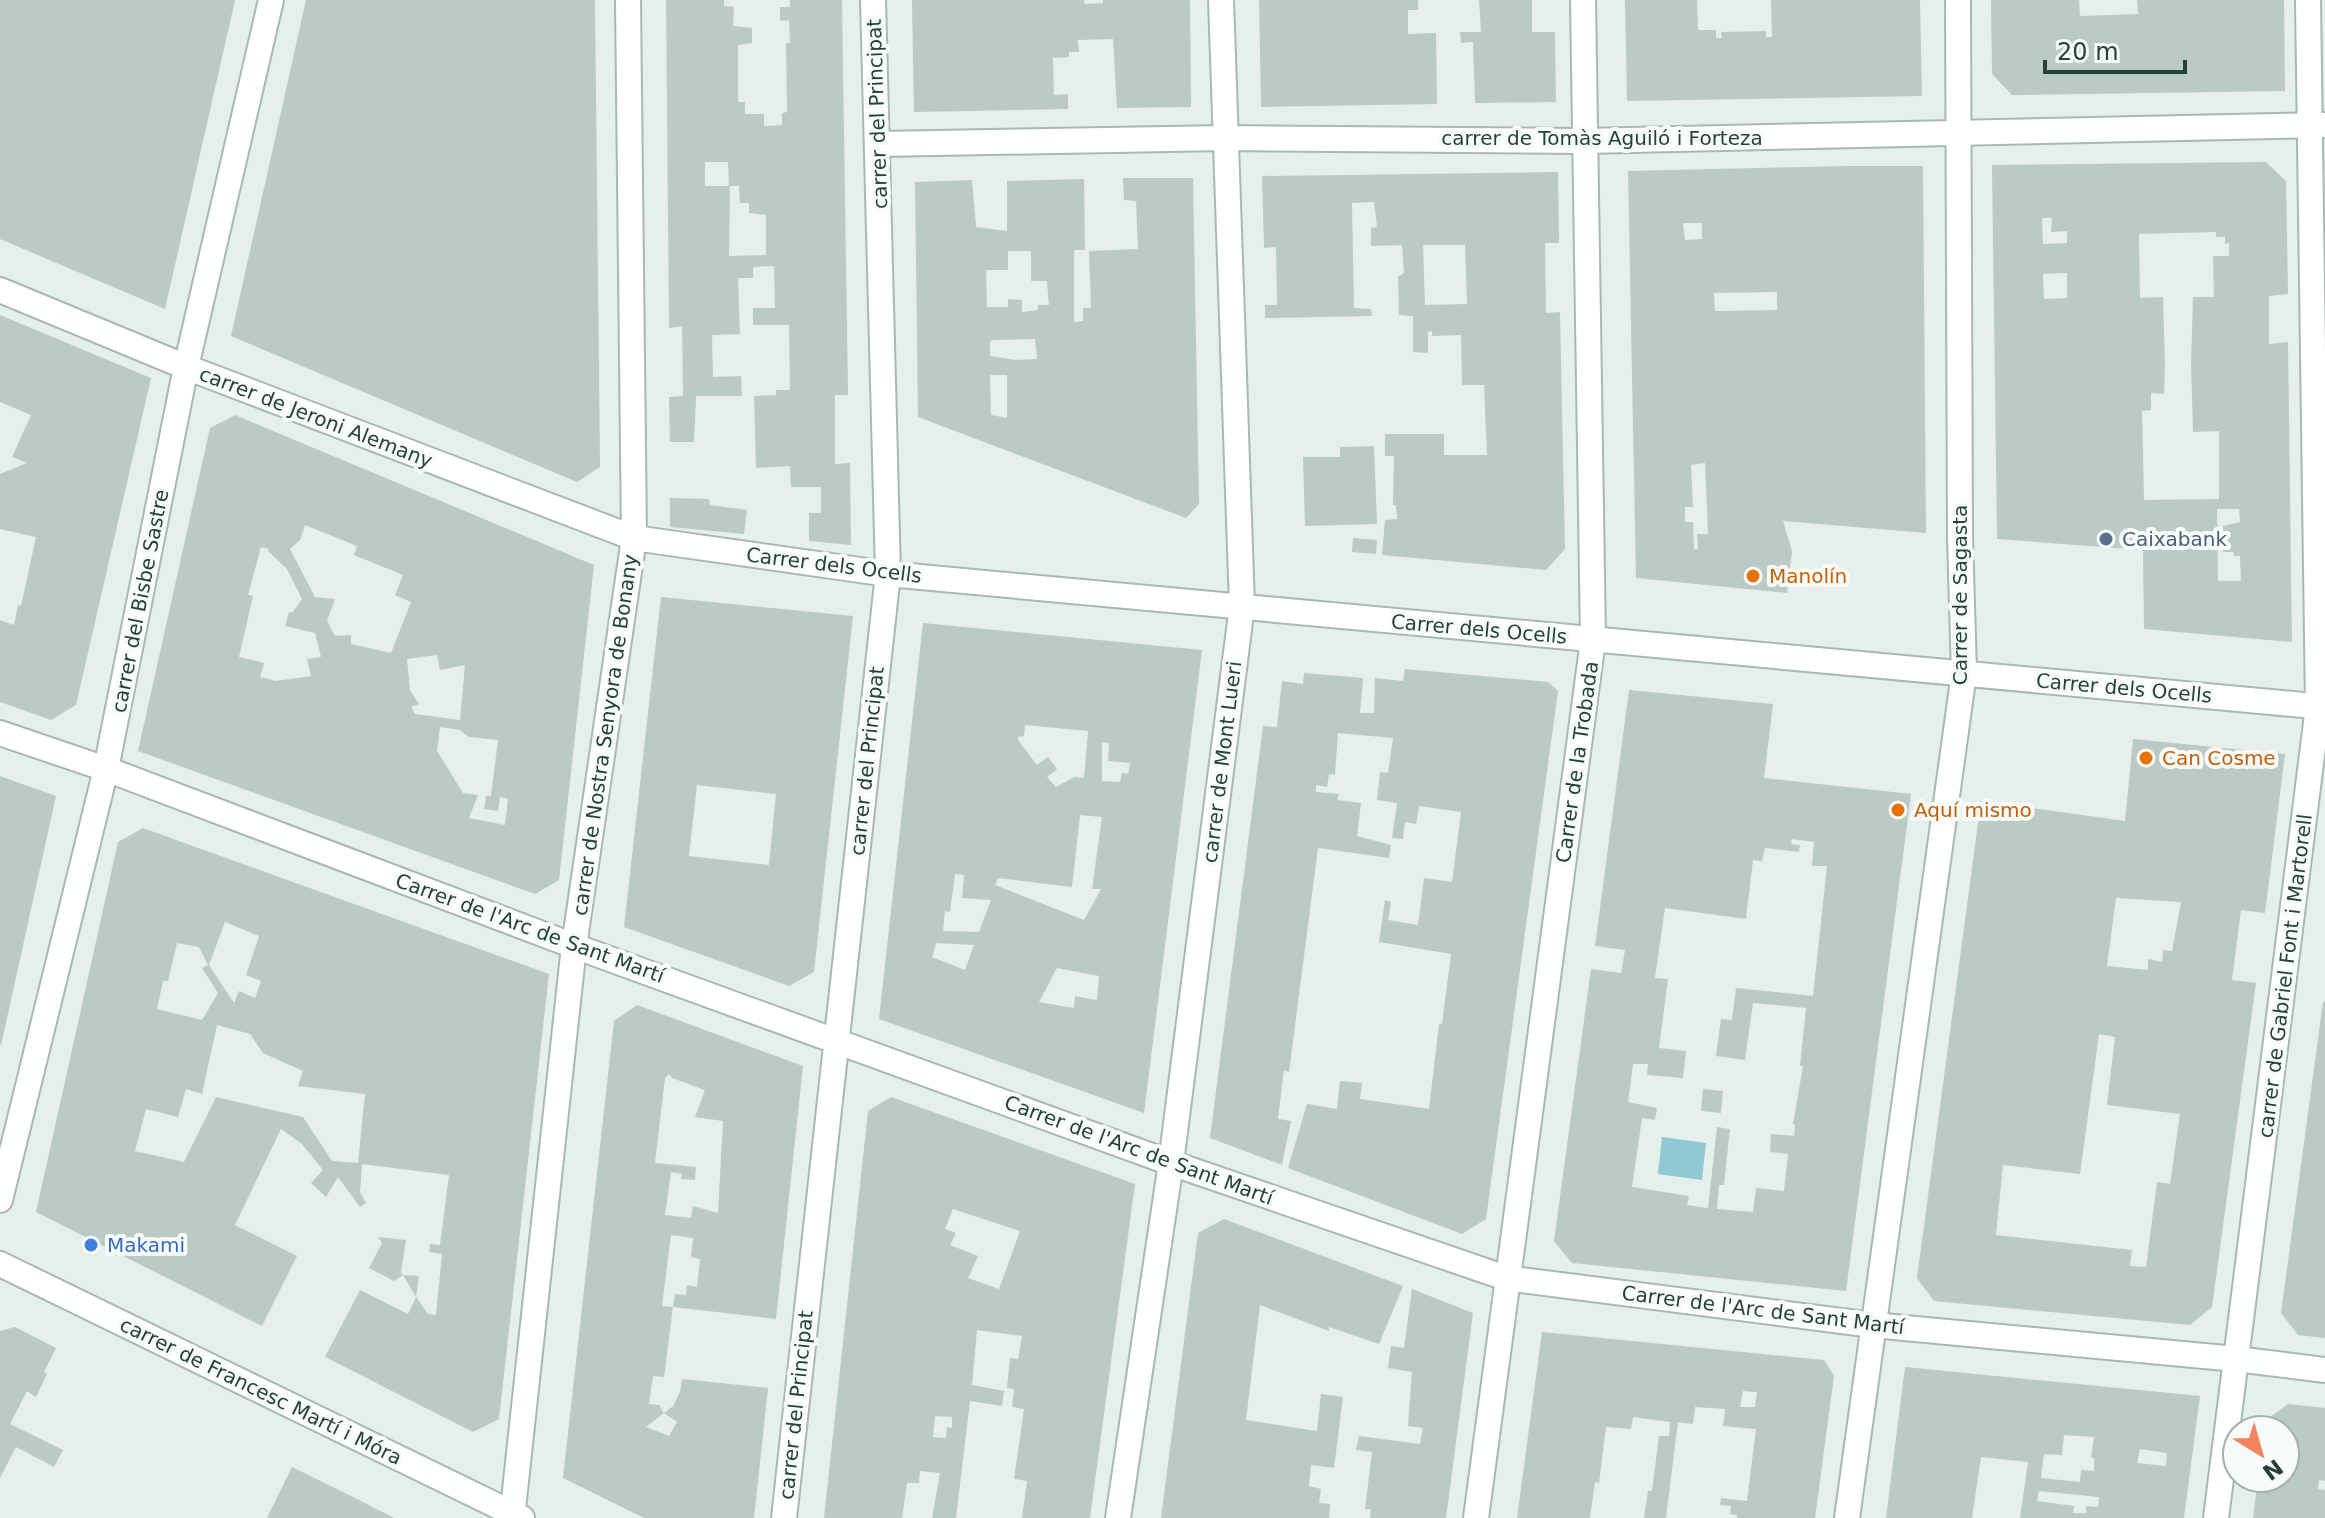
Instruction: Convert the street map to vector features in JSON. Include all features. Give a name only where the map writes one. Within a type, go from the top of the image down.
[{"type":"street","name":"carrer del Bisbe Sastre","points":[[0,1200],[106,769],[186,367],[271,0]]},
{"type":"street","name":"carrer de Nostra Senyora de Bonany","points":[[516,1517],[574,946],[634,538],[628,0]]},
{"type":"street","name":"carrer del Principat","points":[[784,1518],[888,574],[873,0]]},
{"type":"street","name":"carrer de Mont Lueri","points":[[1118,1518],[1171,1163],[1242,606],[1221,0]]},
{"type":"street","name":"Carrer de la Trobada","points":[[1476,1518],[1593,640],[1583,0]]},
{"type":"street","name":"Carrer de Sagasta","points":[[1847,1518],[1964,673],[1960,522],[1958,0]]},
{"type":"street","name":"carrer de Gabriel Font i Martorell","points":[[2216,1518],[2322,707],[2317,125],[2308,0]]},
{"type":"street","name":"carrer de Tomàs Aguiló i Forteza","points":[[879,144],[1225,138],[1584,141],[2317,125]]},
{"type":"street","name":"carrer de Jeroni Alemany","points":[[0,290],[186,367],[634,538]]},
{"type":"street","name":"Carrer dels Ocells","points":[[634,538],[888,574],[2322,707]]},
{"type":"street","name":"Carrer de l'Arc de Sant Martí","points":[[0,733],[106,769],[574,946],[1171,1163],[1506,1278],[1873,1325],[2325,1370]]},
{"type":"street","name":"carrer de Francesc Martí i Móra","points":[[0,1264],[516,1517]]},
{"type":"water","points":[[1662,1137],[1706,1143],[1702,1180],[1658,1174]]},
{"type":"building","points":[[0,0],[235,0],[165,309],[0,239]]},
{"type":"building","points":[[306,0],[595,0],[600,467],[577,482],[231,336]]},
{"type":"building","points":[[666,0],[724,0],[724,6],[734,7],[733,26],[752,28],[752,43],[738,45],[738,102],[745,102],[745,114],[764,114],[764,126],[782,125],[782,113],[787,112],[786,43],[790,43],[789,20],[780,21],[780,7],[790,7],[790,0],[842,0],[848,395],[835,395],[835,464],[850,463],[851,545],[809,541],[809,513],[821,513],[821,487],[791,487],[790,466],[756,468],[754,396],[776,395],[776,390],[790,390],[789,325],[753,325],[753,308],[775,308],[774,266],[753,267],[753,278],[738,278],[740,334],[712,335],[713,377],[741,376],[742,396],[696,396],[694,442],[670,442],[669,397],[683,396],[682,326],[669,328]],"holes":[[[705,162],[728,162],[729,186],[705,186]],[[730,186],[739,186],[740,203],[749,203],[749,213],[766,215],[766,255],[729,256]]]},
{"type":"building","points":[[912,0],[1084,0],[1085,4],[1103,3],[1103,0],[1190,0],[1191,107],[1117,108],[1113,39],[1078,40],[1079,52],[1069,52],[1069,57],[1053,58],[1054,95],[1068,94],[1068,109],[914,112]]},
{"type":"building","points":[[1259,0],[1418,0],[1418,10],[1408,10],[1408,34],[1436,33],[1437,104],[1261,107]]},
{"type":"building","points":[[1479,0],[1532,0],[1532,32],[1555,32],[1556,102],[1475,103],[1473,42],[1461,43],[1460,32],[1481,32]]},
{"type":"building","points":[[1625,0],[1697,0],[1698,30],[1716,30],[1716,38],[1722,38],[1721,32],[1766,31],[1766,37],[1772,37],[1771,0],[1920,0],[1922,96],[1627,101]]},
{"type":"building","points":[[1991,0],[2079,0],[2080,16],[2138,14],[2137,0],[2284,0],[2285,91],[2012,95],[1992,74]]},
{"type":"building","points":[[2266,162],[2286,181],[2288,294],[2269,296],[2269,344],[2288,342],[2292,642],[2144,629],[2143,550],[1997,539],[1992,165]],"holes":[[[2042,218],[2052,218],[2051,232],[2067,231],[2067,243],[2043,244]],[[2216,232],[2216,237],[2225,237],[2225,244],[2229,243],[2229,256],[2213,256],[2214,297],[2193,297],[2193,432],[2219,431],[2219,499],[2144,500],[2142,411],[2151,410],[2151,393],[2164,394],[2165,364],[2163,297],[2140,298],[2139,234]],[[2067,273],[2067,298],[2044,299],[2043,274]],[[2217,509],[2239,509],[2240,522],[2223,526],[2223,552],[2240,556],[2241,581],[2218,581]]]},
{"type":"building","points":[[1923,166],[1926,533],[1783,521],[1792,551],[1787,593],[1636,578],[1628,171]],"holes":[[[1683,223],[1702,223],[1702,239],[1685,240]],[[1777,292],[1777,310],[1715,311],[1714,293]],[[1705,463],[1708,534],[1697,534],[1698,549],[1694,549],[1693,522],[1685,522],[1685,507],[1693,507],[1691,465]]]},
{"type":"building","points":[[1558,172],[1559,243],[1545,243],[1546,313],[1560,312],[1565,549],[1546,570],[1382,555],[1385,520],[1397,519],[1396,505],[1393,505],[1394,456],[1385,456],[1385,434],[1444,434],[1444,455],[1487,455],[1484,385],[1462,385],[1461,335],[1432,336],[1432,331],[1428,332],[1428,353],[1413,352],[1413,316],[1399,315],[1398,277],[1404,273],[1402,245],[1371,246],[1371,228],[1377,227],[1374,202],[1352,203],[1354,308],[1371,309],[1372,316],[1265,318],[1265,305],[1277,305],[1276,247],[1264,248],[1262,176]],"holes":[[[1423,245],[1465,245],[1467,304],[1425,305]]]},
{"type":"building","points":[[1123,178],[1193,178],[1199,504],[1186,518],[918,417],[915,182],[972,180],[976,227],[1007,231],[1007,181],[1084,179],[1085,250],[1074,250],[1074,322],[1083,321],[1083,308],[1091,308],[1089,251],[1138,249],[1136,201],[1124,200]],"holes":[[[1008,251],[1031,251],[1031,281],[1047,281],[1049,305],[1038,305],[1038,310],[1022,312],[1022,300],[1008,299],[1008,307],[987,307],[986,270],[1008,270]],[[1035,339],[1037,359],[990,356],[992,340]],[[990,375],[1007,375],[1007,418],[991,415]]]},
{"type":"building","points":[[0,315],[151,378],[76,705],[51,720],[0,702],[0,620],[14,625],[36,537],[0,529],[0,474],[27,463],[12,457],[31,415],[0,402]]},
{"type":"building","points":[[235,415],[594,565],[559,880],[535,894],[138,751],[210,428]],"holes":[[[305,525],[357,546],[354,555],[403,575],[395,595],[411,602],[391,653],[351,644],[351,635],[335,636],[327,621],[335,599],[315,597],[290,549],[300,540]],[[261,547],[269,549],[287,569],[302,599],[292,613],[289,612],[285,626],[315,633],[321,657],[307,659],[311,676],[276,681],[260,677],[264,663],[239,657],[253,596],[248,595]],[[437,655],[440,670],[465,665],[460,720],[415,714],[411,707],[419,704],[410,690],[407,659]],[[440,727],[460,730],[469,737],[498,740],[491,796],[486,796],[484,809],[498,811],[500,797],[508,799],[505,825],[469,818],[478,795],[463,793],[437,751]]]},
{"type":"building","points":[[1374,446],[1377,524],[1305,526],[1303,457],[1340,457],[1340,447]]},
{"type":"building","points":[[670,498],[709,499],[710,505],[747,510],[744,534],[670,527]]},
{"type":"building","points":[[1353,538],[1377,540],[1376,554],[1352,552]]},
{"type":"building","points":[[661,597],[853,616],[814,972],[789,986],[624,927]],"holes":[[[697,785],[776,794],[769,865],[689,856]]]},
{"type":"building","points":[[923,623],[1202,650],[1144,1113],[879,1019]],"holes":[[[1025,725],[1088,731],[1084,778],[1074,777],[1056,787],[1047,777],[1057,769],[1048,757],[1037,765],[1018,740],[1018,737],[1024,736]],[[1102,742],[1109,743],[1108,761],[1130,763],[1128,774],[1122,773],[1120,782],[1102,781]],[[1080,815],[1102,817],[1092,889],[1101,889],[1084,920],[995,885],[998,878],[1072,887]],[[955,874],[964,875],[962,898],[991,900],[979,932],[943,931],[945,911],[950,912]],[[936,943],[974,945],[965,970],[932,957]],[[1057,968],[1099,976],[1097,1000],[1075,996],[1074,1008],[1039,1002]]]},
{"type":"building","points":[[1405,669],[1548,682],[1558,691],[1486,1219],[1462,1234],[1288,1168],[1307,1104],[1337,1109],[1340,1081],[1362,1083],[1360,1099],[1429,1109],[1451,954],[1379,942],[1385,900],[1391,902],[1388,920],[1418,925],[1424,878],[1452,882],[1461,812],[1419,806],[1416,824],[1405,822],[1403,839],[1392,838],[1397,803],[1377,800],[1380,772],[1388,773],[1393,738],[1338,733],[1335,775],[1329,774],[1327,787],[1316,785],[1316,792],[1339,794],[1337,800],[1361,803],[1357,836],[1391,845],[1389,858],[1318,848],[1289,1072],[1284,1070],[1278,1119],[1291,1121],[1282,1165],[1210,1138],[1263,726],[1277,727],[1282,681],[1303,684],[1304,673],[1363,678],[1360,713],[1374,713],[1375,678],[1403,681]]},
{"type":"building","points":[[1629,690],[1773,704],[1764,778],[1911,794],[1846,1291],[1572,1263],[1554,1241],[1591,969],[1621,973],[1625,950],[1595,946]],"holes":[[[1792,839],[1814,842],[1812,866],[1827,866],[1813,996],[1736,988],[1732,1020],[1721,1019],[1716,1056],[1745,1060],[1753,1003],[1806,1008],[1800,1066],[1803,1066],[1793,1124],[1794,1136],[1771,1134],[1770,1152],[1788,1154],[1784,1191],[1756,1188],[1753,1212],[1717,1209],[1719,1185],[1724,1185],[1730,1129],[1717,1127],[1708,1208],[1687,1205],[1689,1196],[1632,1187],[1642,1118],[1655,1120],[1657,1108],[1628,1102],[1633,1064],[1648,1064],[1647,1075],[1683,1078],[1686,1051],[1659,1048],[1668,979],[1655,978],[1665,908],[1746,919],[1753,860],[1762,861],[1765,848],[1799,852],[1800,845],[1791,844]]]},
{"type":"building","points":[[2133,739],[2285,754],[2265,913],[2241,910],[2232,980],[2256,983],[2212,1307],[2190,1325],[1934,1301],[1917,1278],[1981,801],[2125,821]],"holes":[[[2116,898],[2181,902],[2172,951],[2163,950],[2162,962],[2148,959],[2148,970],[2107,966]],[[2099,1034],[2115,1037],[2107,1105],[2180,1114],[2170,1184],[2157,1182],[2146,1267],[2130,1266],[2132,1250],[1996,1235],[2003,1165],[2080,1174]]]},
{"type":"building","points":[[0,776],[56,796],[1,1045],[0,1045]]},
{"type":"building","points":[[143,828],[549,974],[499,1419],[473,1432],[325,1357],[360,1290],[408,1314],[416,1297],[428,1314],[436,1315],[442,1254],[429,1252],[430,1244],[440,1245],[449,1175],[362,1164],[360,1192],[366,1203],[360,1207],[338,1177],[326,1197],[311,1183],[323,1170],[302,1144],[281,1129],[235,1225],[297,1256],[262,1326],[36,1212],[118,842]],"holes":[[[225,922],[259,936],[246,975],[261,981],[255,998],[239,991],[234,1003],[209,965]],[[177,943],[199,947],[208,965],[202,968],[218,993],[202,1020],[157,1009],[163,981],[168,981]],[[217,1025],[250,1034],[263,1053],[303,1071],[298,1086],[365,1094],[358,1163],[332,1161],[303,1117],[216,1097],[184,1162],[135,1151],[146,1109],[178,1117],[186,1089],[202,1094]]]},
{"type":"building","points":[[2323,1002],[2325,1338],[2298,1335],[2281,1313]]},
{"type":"building","points":[[637,1005],[803,1066],[776,1319],[673,1307],[664,1377],[653,1376],[649,1404],[659,1405],[664,1413],[673,1406],[682,1379],[768,1388],[754,1518],[644,1518],[563,1478],[614,1021]],"holes":[[[669,1074],[672,1078],[705,1090],[695,1117],[723,1121],[718,1213],[693,1206],[691,1218],[665,1215],[671,1172],[682,1174],[681,1179],[695,1180],[696,1167],[655,1163],[665,1078]],[[671,1235],[693,1238],[691,1257],[700,1259],[697,1287],[687,1285],[686,1295],[675,1294],[673,1307],[662,1306]],[[664,1413],[677,1422],[669,1436],[646,1427]]]},
{"type":"building","points":[[1703,1089],[1723,1091],[1721,1113],[1701,1111]]},
{"type":"building","points":[[891,1097],[1135,1184],[1090,1518],[1022,1518],[1027,1481],[1014,1479],[1024,1409],[1012,1407],[1014,1389],[1007,1388],[1010,1358],[1018,1359],[1022,1336],[977,1330],[972,1385],[1004,1391],[1002,1406],[970,1401],[956,1518],[932,1518],[940,1473],[920,1471],[919,1483],[907,1483],[902,1518],[824,1518],[868,1111]],"holes":[[[953,1209],[1020,1231],[999,1289],[968,1278],[978,1256],[950,1245],[956,1233],[945,1229]],[[935,1416],[952,1417],[952,1428],[947,1427],[946,1438],[933,1437]]]},
{"type":"building","points":[[1224,1219],[1403,1286],[1379,1344],[1329,1327],[1329,1331],[1260,1305],[1246,1420],[1317,1431],[1321,1394],[1343,1397],[1334,1468],[1311,1465],[1309,1486],[1321,1489],[1319,1503],[1330,1504],[1329,1518],[1161,1518],[1198,1233]]},
{"type":"building","points":[[378,1237],[406,1240],[403,1275],[394,1281],[369,1268],[382,1243]]},
{"type":"building","points":[[403,1275],[419,1276],[416,1297]]},
{"type":"building","points":[[1412,1289],[1473,1313],[1446,1518],[1370,1518],[1371,1509],[1365,1509],[1372,1452],[1356,1450],[1359,1436],[1420,1444],[1423,1428],[1408,1426],[1412,1372],[1388,1368],[1391,1346],[1404,1348]]},
{"type":"building","points":[[15,1327],[56,1348],[36,1397],[27,1391],[10,1424],[63,1450],[54,1467],[16,1447],[0,1478],[0,1331]]},
{"type":"building","points":[[1542,1332],[1824,1360],[1834,1376],[1815,1518],[1737,1518],[1737,1515],[1730,1514],[1731,1506],[1720,1505],[1721,1498],[1747,1501],[1756,1429],[1723,1426],[1725,1409],[1695,1407],[1693,1424],[1678,1422],[1666,1518],[1644,1518],[1648,1491],[1652,1491],[1659,1436],[1669,1436],[1670,1422],[1633,1417],[1631,1429],[1606,1427],[1599,1483],[1595,1482],[1590,1518],[1517,1518]],"holes":[[[1743,1391],[1757,1392],[1755,1407],[1740,1407]]]},
{"type":"building","points":[[1905,1367],[2200,1396],[2184,1518],[2020,1518],[2028,1462],[1981,1457],[1972,1518],[1886,1518]],"holes":[[[2064,1435],[2094,1437],[2091,1458],[2094,1458],[2094,1471],[2081,1470],[2080,1482],[2041,1478],[2044,1454],[2062,1455]],[[2140,1449],[2167,1453],[2166,1466],[2137,1463]],[[2039,1491],[2099,1497],[2098,1507],[2086,1506],[2086,1513],[2073,1513],[2074,1506],[2037,1501]]]},
{"type":"building","points":[[2288,1404],[2325,1408],[2325,1481],[2319,1480],[2318,1489],[2325,1490],[2325,1518],[2253,1518],[2256,1494],[2301,1494],[2301,1414],[2274,1414]]},
{"type":"building","points":[[292,1467],[355,1498],[394,1518],[267,1518]]},
{"type":"place","name":"Caixabank","points":[[2106,539]]},
{"type":"place","name":"Manolín","points":[[1753,576]]},
{"type":"place","name":"Can Cosme","points":[[2146,758]]},
{"type":"place","name":"Aquí mismo","points":[[1898,810]]},
{"type":"place","name":"Makami","points":[[91,1245]]}]
